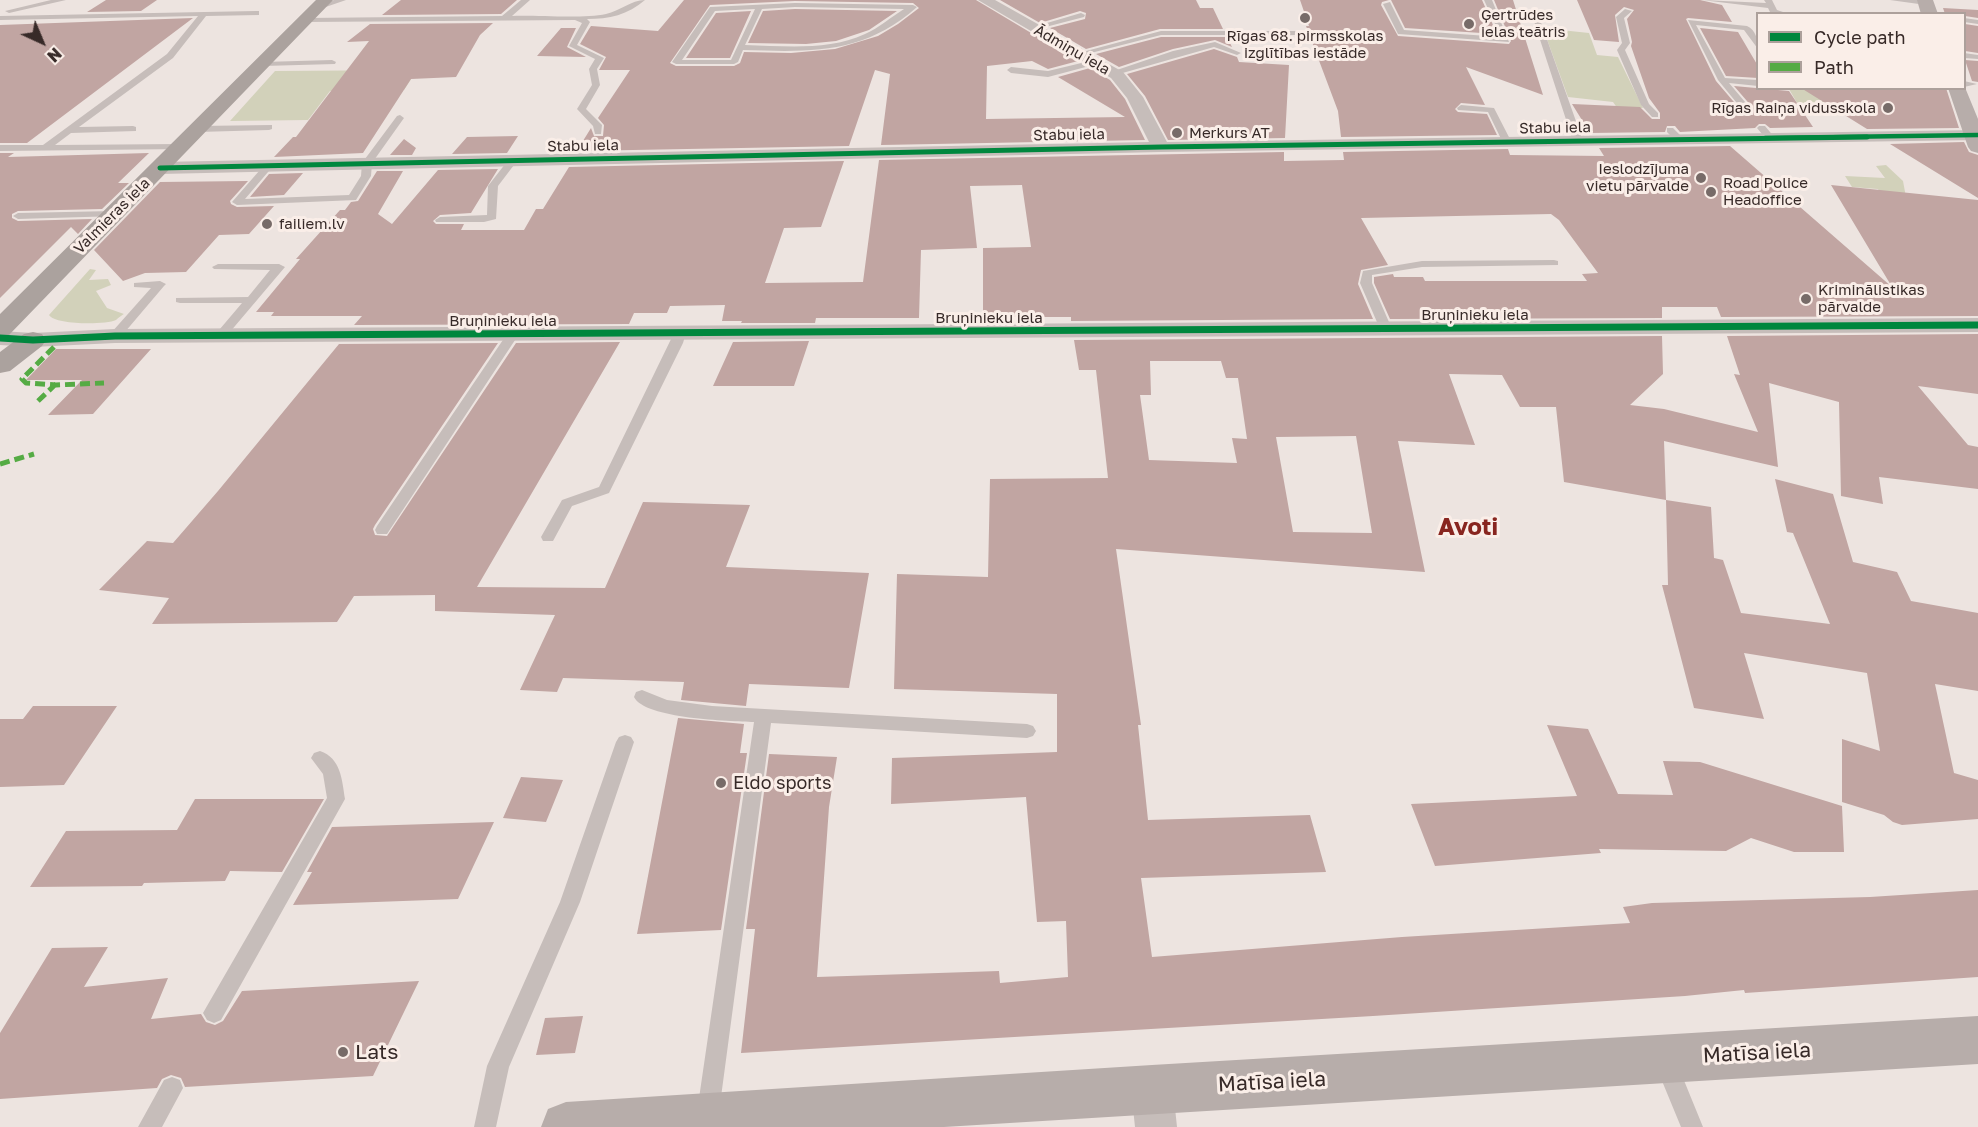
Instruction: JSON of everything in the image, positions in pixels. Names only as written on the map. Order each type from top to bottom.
[{"type":"main road","name":"Valmieras iela","points":[[0,329],[316,9]]},
{"type":"main road","points":[[0,365],[33,340]]},
{"type":"street","name":"Ādmiņu iela","points":[[985,0],[1112,72],[1135,97],[1161,147]]},
{"type":"street","points":[[1966,90],[1976,139]]},
{"type":"street","name":"Stabu iela","points":[[160,168],[512,160],[587,154],[1507,143],[1766,133],[1976,139]]},
{"type":"street","name":"Bruņinieku iela","points":[[0,338],[33,340],[115,336],[1978,325]]},
{"type":"street","name":"Matīsa iela","points":[[566,1127],[707,1118],[871,1117],[1154,1108],[1663,1059],[1978,1040]]},
{"type":"lane","points":[[0,16],[34,4],[62,0]]},
{"type":"lane","points":[[316,9],[342,0]]},
{"type":"lane","points":[[504,18],[525,0]]},
{"type":"lane","points":[[316,9],[504,18],[578,18],[604,17],[624,11],[641,0]]},
{"type":"lane","points":[[1387,4],[1401,32],[1506,40],[1488,0]]},
{"type":"lane","points":[[1706,0],[1769,3]]},
{"type":"lane","points":[[1894,0],[1927,5]]},
{"type":"lane","points":[[759,8],[734,62],[676,62],[712,9],[916,3]]},
{"type":"lane","points":[[740,47],[816,48],[848,44],[870,35],[916,3]]},
{"type":"lane","points":[[1628,11],[1620,17],[1626,43],[1621,50],[1645,105],[1655,115]]},
{"type":"lane","points":[[0,16],[256,14]]},
{"type":"lane","points":[[1534,14],[1578,141]]},
{"type":"lane","points":[[45,147],[170,56],[203,15]]},
{"type":"lane","points":[[1034,28],[1081,15]]},
{"type":"lane","points":[[578,18],[586,22],[573,46],[577,50],[592,52],[600,58],[593,69],[596,85],[581,109],[597,125],[598,132]]},
{"type":"lane","points":[[1748,111],[1722,80],[1690,22],[1747,28],[1756,44]]},
{"type":"lane","points":[[1079,54],[1161,33],[1233,30],[1303,33]]},
{"type":"lane","points":[[1112,72],[1215,44],[1237,53]]},
{"type":"lane","points":[[263,64],[332,62]]},
{"type":"lane","points":[[1011,70],[1048,74],[1094,62]]},
{"type":"lane","points":[[1722,80],[1756,83]]},
{"type":"lane","points":[[1461,108],[1491,110],[1507,143]]},
{"type":"lane","points":[[268,165],[237,201],[352,198],[366,176],[367,163],[400,118]]},
{"type":"lane","points":[[198,129],[269,127]]},
{"type":"lane","points":[[69,130],[133,129]]},
{"type":"lane","points":[[2,149],[180,147]]},
{"type":"lane","points":[[440,220],[492,217],[494,212],[493,186],[512,160]]},
{"type":"lane","points":[[444,209],[494,212]]},
{"type":"lane","points":[[18,216],[114,214]]},
{"type":"lane","points":[[1386,329],[1366,283],[1367,273],[1422,264],[1554,263]]},
{"type":"lane","points":[[218,267],[279,267],[220,336]]},
{"type":"lane","points":[[115,336],[160,284],[138,285]]},
{"type":"lane","points":[[180,300],[251,300]]},
{"type":"lane","points":[[548,537],[567,503],[604,490],[680,333]]},
{"type":"lane","points":[[382,530],[513,334]]},
{"type":"lane","points":[[642,697],[652,703],[681,710],[1027,731]]},
{"type":"lane","points":[[707,1118],[763,716]]},
{"type":"lane","points":[[484,1127],[498,1066],[570,902],[625,742]]},
{"type":"lane","points":[[214,1013],[336,799],[332,771],[320,758]]},
{"type":"lane","points":[[1663,1059],[1692,1127]]},
{"type":"lane","points":[[149,1127],[172,1088]]},
{"type":"green space","points":[[1551,29],[1589,33],[1597,55],[1618,57],[1643,108],[1618,109],[1613,102],[1568,97],[1544,31]]},
{"type":"green space","points":[[417,70],[404,90],[330,91],[308,120],[230,121],[275,71]]},
{"type":"green space","points":[[1790,90],[1870,90],[1892,106],[1800,108]]},
{"type":"green space","points":[[1886,165],[1903,181],[1908,208],[1887,205],[1878,189],[1852,187],[1845,176],[1885,178],[1876,166]]},
{"type":"green space","points":[[90,269],[96,270],[89,280],[108,279],[111,285],[96,291],[107,308],[124,314],[110,322],[92,323],[60,321],[49,315]]},
{"type":"building","points":[[106,0],[157,0],[141,11],[87,12]]},
{"type":"building","points":[[401,0],[517,0],[501,14],[382,15]]},
{"type":"building","points":[[684,0],[976,0],[1078,61],[1048,69],[1032,61],[987,66],[986,119],[1125,117],[1058,77],[1090,68],[1110,80],[1125,99],[1145,140],[881,145],[890,74],[875,70],[849,146],[579,151],[581,149],[578,149],[591,128],[594,136],[603,136],[604,125],[598,118],[630,70],[599,70],[606,57],[580,44],[589,29],[591,26],[658,31]],"holes":[[[795,1],[913,3],[919,8],[878,36],[835,49],[791,53],[744,52],[740,63],[734,66],[676,66],[670,63],[710,5]]]},
{"type":"building","points":[[1000,0],[1196,0],[1200,8],[1213,8],[1223,29],[1160,29],[1086,49],[1050,28],[1085,19],[1086,13],[1080,11],[1040,23]]},
{"type":"building","points":[[1300,0],[1389,0],[1382,2],[1381,5],[1398,36],[1509,44],[1511,41],[1494,0],[1513,0],[1543,95],[1466,67],[1485,105],[1461,103],[1455,109],[1458,112],[1487,114],[1497,135],[1341,137],[1338,111],[1306,26],[1309,26]]},
{"type":"building","points":[[1391,0],[1482,0],[1497,34],[1405,28]]},
{"type":"building","points":[[1577,0],[1700,0],[1722,5],[1732,22],[1686,19],[1716,81],[1745,115],[1753,115],[1753,108],[1734,86],[1756,88],[1756,90],[1789,91],[1813,127],[1770,128],[1765,124],[1759,124],[1755,128],[1680,132],[1675,126],[1667,126],[1665,132],[1590,133],[1572,104],[1640,107],[1652,119],[1660,119],[1660,113],[1649,98],[1631,46],[1627,19],[1634,10],[1624,7],[1615,15],[1619,42],[1594,40]]},
{"type":"building","points":[[1943,8],[1978,10],[1978,18],[1966,16],[1966,12],[1944,12]]},
{"type":"building","points":[[795,9],[897,11],[869,30],[836,41],[806,44],[748,43],[763,11]]},
{"type":"building","points":[[751,11],[730,58],[686,58],[716,13]]},
{"type":"building","points":[[193,18],[27,143],[0,143],[0,25]]},
{"type":"building","points":[[493,23],[480,35],[456,77],[411,79],[363,153],[274,157],[293,137],[296,137],[369,41],[347,42],[370,24]]},
{"type":"building","points":[[1966,24],[1978,26],[1978,53],[1966,51]]},
{"type":"building","points":[[561,28],[576,28],[567,47],[586,57],[537,56]]},
{"type":"building","points":[[1700,28],[1738,32],[1756,63],[1756,78],[1726,76]]},
{"type":"building","points":[[1161,37],[1227,37],[1232,47],[1215,40],[1173,49],[1119,67],[1096,54]]},
{"type":"building","points":[[1214,49],[1237,57],[1239,62],[1289,65],[1285,138],[1168,140],[1145,96],[1127,74]]},
{"type":"building","points":[[1966,60],[1978,61],[1978,82],[1972,81]]},
{"type":"building","points":[[1804,90],[1947,90],[1959,128],[1867,129]]},
{"type":"building","points":[[518,136],[507,153],[452,154],[467,137]]},
{"type":"building","points":[[404,139],[416,148],[412,155],[390,155]]},
{"type":"building","points":[[1964,142],[1969,152],[1978,155],[1978,198],[1890,144]]},
{"type":"building","points":[[1730,146],[1892,287],[1831,185],[1978,200],[1978,316],[1721,317],[1717,307],[1662,307],[1662,318],[1390,319],[1374,283],[1374,277],[1393,274],[1394,277],[1423,277],[1425,281],[1587,281],[1582,274],[1598,273],[1559,220],[1551,214],[1361,218],[1388,265],[1361,270],[1358,284],[1373,319],[1071,321],[1071,317],[983,317],[983,248],[1031,247],[1022,185],[970,186],[977,248],[921,250],[919,318],[816,318],[815,323],[741,323],[742,321],[722,321],[725,305],[670,306],[667,313],[634,313],[629,324],[354,325],[362,316],[271,316],[274,312],[256,312],[300,259],[296,259],[340,210],[345,210],[351,202],[358,201],[377,171],[403,171],[378,214],[392,224],[438,170],[498,169],[471,213],[440,215],[433,221],[436,224],[464,224],[461,230],[524,230],[536,209],[543,209],[569,167],[844,161],[821,227],[784,228],[765,283],[863,282],[879,160],[1284,152],[1284,161],[1344,160],[1343,152],[1508,149],[1510,155],[1604,156],[1599,148]]},
{"type":"building","points":[[0,153],[14,153],[8,157],[149,153],[118,183],[129,183],[102,209],[18,211],[12,214],[12,218],[18,221],[92,219],[78,234],[71,227],[0,298]]},
{"type":"building","points":[[303,173],[284,195],[250,197],[269,174]]},
{"type":"building","points":[[248,181],[230,201],[231,204],[237,207],[274,206],[249,234],[219,235],[186,272],[145,273],[123,281],[94,250],[160,182]]},
{"type":"building","points":[[1978,334],[1978,394],[1918,386],[1968,445],[1978,447],[1978,489],[1879,477],[1883,504],[1841,496],[1839,402],[1769,383],[1778,467],[1664,441],[1666,500],[1564,482],[1556,407],[1520,407],[1502,375],[1449,374],[1475,445],[1398,441],[1425,572],[1116,549],[1141,725],[1138,725],[1148,820],[1310,815],[1326,872],[1141,878],[1152,957],[1402,937],[1630,923],[1623,907],[1652,903],[1870,897],[1978,890],[1978,977],[1745,993],[1744,990],[1685,996],[1373,1016],[741,1053],[755,929],[746,929],[769,754],[837,757],[829,807],[817,977],[999,971],[1000,983],[1068,977],[1066,921],[1037,922],[1026,797],[891,804],[892,758],[1057,752],[1057,694],[894,689],[897,574],[988,577],[990,479],[1108,478],[1096,370],[1079,370],[1074,340],[1662,336],[1663,374],[1630,405],[1664,409],[1758,432],[1734,374],[1740,375],[1727,336]],"holes":[[[1150,361],[1221,361],[1226,378],[1238,378],[1247,439],[1232,438],[1237,463],[1149,460],[1140,395],[1151,395]],[[1356,436],[1372,533],[1293,532],[1276,437]]]},
{"type":"building","points":[[809,341],[794,386],[713,386],[733,342]]},
{"type":"building","points":[[620,342],[477,587],[605,588],[643,502],[750,505],[726,567],[869,573],[849,688],[749,684],[746,706],[681,700],[684,682],[563,678],[557,692],[520,690],[555,615],[435,611],[435,595],[354,596],[337,622],[152,624],[169,598],[99,590],[147,541],[173,543],[339,344],[498,343],[375,525],[373,529],[375,535],[387,536],[516,343]]},
{"type":"building","points":[[56,349],[151,349],[93,414],[48,415],[82,380],[26,380]]},
{"type":"building","points":[[1775,479],[1833,494],[1853,562],[1897,572],[1911,601],[1978,613],[1978,691],[1935,684],[1954,773],[1978,780],[1978,819],[1902,825],[1884,815],[1842,802],[1842,739],[1880,751],[1867,673],[1744,653],[1764,719],[1694,708],[1662,585],[1668,585],[1666,500],[1711,507],[1714,558],[1723,560],[1741,613],[1830,624],[1793,533],[1787,532]]},
{"type":"building","points":[[33,706],[117,706],[64,785],[0,787],[0,719],[23,719]]},
{"type":"building","points":[[678,718],[744,724],[740,753],[747,753],[721,930],[637,934]]},
{"type":"building","points":[[1547,725],[1588,729],[1618,794],[1673,795],[1663,761],[1700,762],[1842,806],[1844,852],[1794,852],[1751,838],[1726,851],[1599,849],[1601,853],[1435,866],[1411,804],[1577,796]]},
{"type":"building","points":[[521,777],[563,780],[546,822],[503,818]]},
{"type":"building","points":[[195,799],[324,799],[282,872],[230,871],[225,881],[144,883],[142,886],[30,887],[66,831],[177,830]]},
{"type":"building","points":[[494,822],[458,899],[293,905],[312,872],[307,872],[332,827]]},
{"type":"building","points":[[108,947],[84,987],[168,978],[151,1019],[201,1014],[206,1022],[215,1025],[223,1021],[242,991],[419,981],[373,1076],[185,1087],[181,1078],[171,1075],[162,1079],[157,1088],[0,1099],[0,1033],[52,948]]},
{"type":"building","points":[[583,1016],[575,1053],[536,1055],[545,1018]]},
{"type":"marked path","points":[[54,347],[22,379],[26,383],[56,385],[104,383]]},
{"type":"marked path","points":[[38,401],[58,382]]},
{"type":"marked path","points":[[0,464],[34,454]]},
{"type":"cycle path","points":[[160,168],[1161,147],[1978,135]]},
{"type":"cycle path","points":[[0,338],[33,340],[115,336],[1978,325]]},
{"type":"place","name":"Rīgas 68. pirmsskolas izglītības iestāde","points":[[1305,18]]},
{"type":"place","name":"Ģertrūdes ielas teātris","points":[[1469,24]]},
{"type":"place","name":"Rīgas Raiņa vidusskola","points":[[1888,108]]},
{"type":"place","name":"Merkurs AT","points":[[1177,133]]},
{"type":"place","name":"Ieslodzījuma vietu pārvalde","points":[[1701,178]]},
{"type":"place","name":"Road Police Headoffice","points":[[1711,192]]},
{"type":"place","name":"failiem.lv","points":[[267,224]]},
{"type":"place","name":"Kriminālistikas pārvalde","points":[[1806,299]]},
{"type":"place","name":"Eldo sports","points":[[721,783]]},
{"type":"place","name":"Lats","points":[[343,1052]]},
{"type":"district","name":"Avoti","points":[[1468,527]]}]
